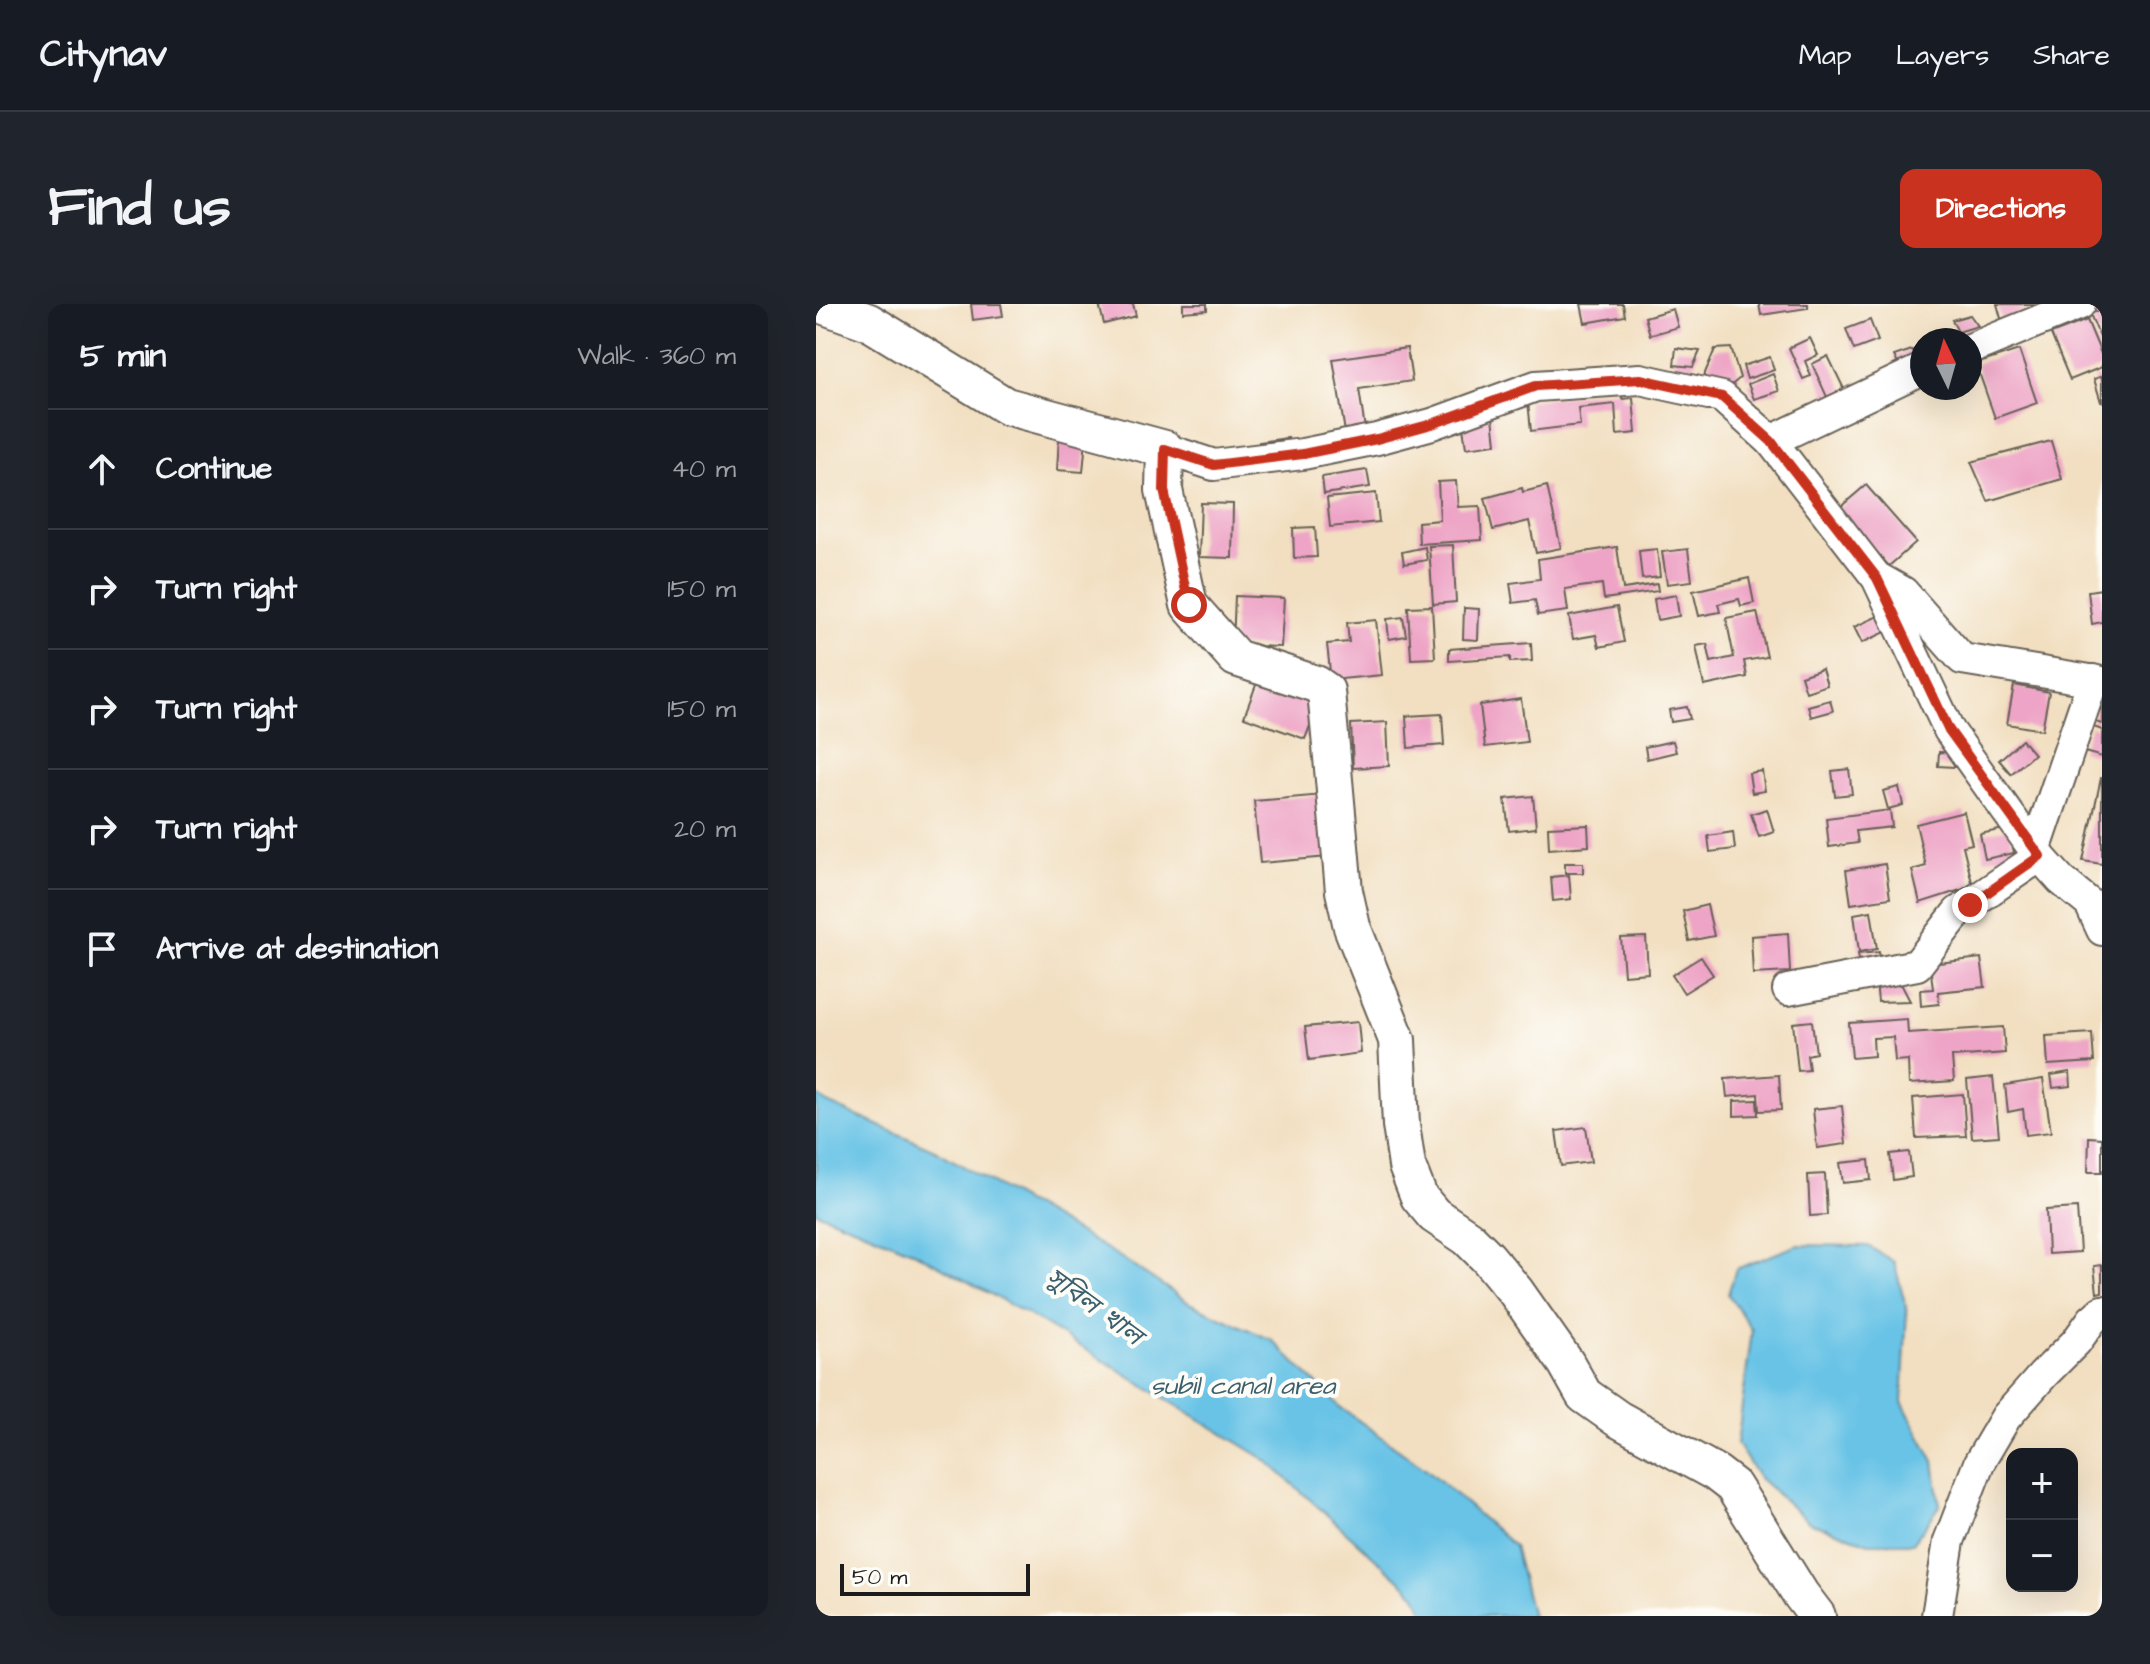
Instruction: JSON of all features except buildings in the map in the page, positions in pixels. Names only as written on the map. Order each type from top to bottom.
[{"type":"street","points":[[819,304],[869,322],[1006,406],[1214,465],[1303,454],[1377,439],[1432,424],[1536,386],[1640,379],[1722,397],[1771,441],[1877,578],[1949,730],[2038,854],[2061,880],[2090,904],[2102,930]]},
{"type":"street","points":[[1982,344],[2080,304]]},
{"type":"street","points":[[1771,441],[1910,375]]},
{"type":"street","points":[[1165,449],[1164,490],[1189,605],[1236,658],[1316,684],[1326,691],[1344,891],[1352,927],[1397,1040],[1401,1125],[1407,1166],[1419,1197],[1434,1215],[1468,1238],[1488,1258],[1566,1363],[1584,1395],[1618,1419],[1716,1473],[1733,1486],[1817,1616]]},
{"type":"street","points":[[1788,990],[1917,965],[1958,912],[2038,854],[2098,681],[1962,659],[1903,592],[1877,578]]},
{"type":"street","points":[[1937,1616],[1949,1541],[1979,1463],[2006,1417],[2102,1311]]},
{"type":"water","name":"subil canal area","points":[[816,1095],[827,1103],[935,1150],[1117,1255],[1191,1304],[1272,1340],[1340,1407],[1429,1471],[1514,1546],[1532,1616],[1425,1616],[1416,1595],[1266,1460],[1029,1315],[912,1251],[816,1212]]},
{"type":"water","points":[[1798,1245],[1868,1246],[1894,1262],[1907,1310],[1902,1402],[1934,1461],[1940,1506],[1913,1543],[1869,1543],[1810,1523],[1759,1478],[1737,1444],[1752,1330],[1728,1294],[1736,1269]]},
{"type":"route","points":[[1189,605],[1164,490],[1165,449],[1214,465],[1303,454],[1432,424],[1536,386],[1640,379],[1722,397],[1771,441],[1877,578],[1949,730],[2040,856],[1970,905]]},
{"type":"water label","name":"সুবিল খাল","points":[[1095,1306]]}]
